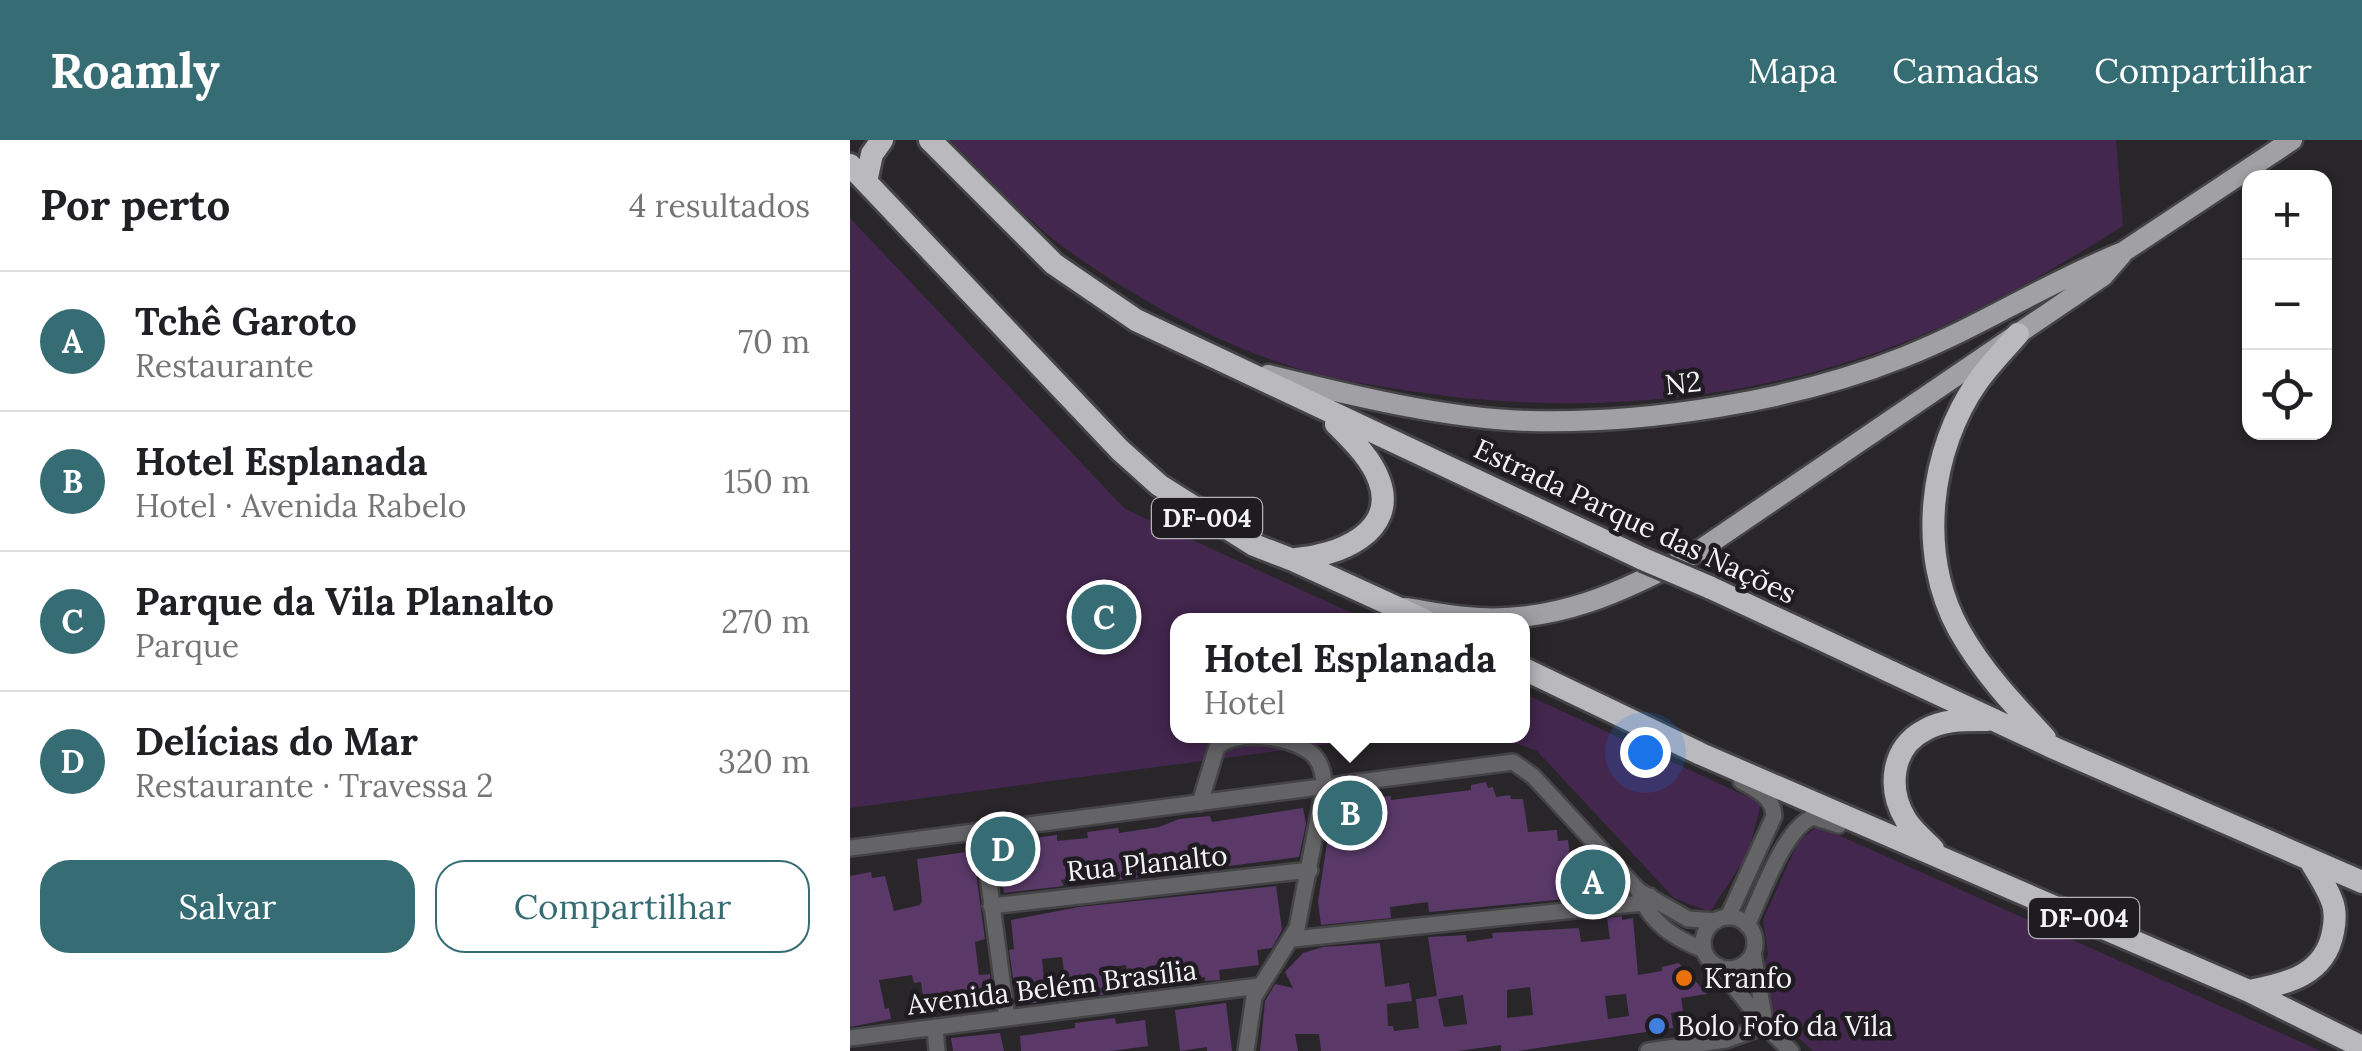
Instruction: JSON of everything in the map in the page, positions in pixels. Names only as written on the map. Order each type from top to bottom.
[{"type":"highway","points":[[858,174],[882,140]]},
{"type":"highway","name":"Estrada Parque das Nações","points":[[930,143],[1054,264],[1136,320],[2054,748],[2362,882]]},
{"type":"highway","name":"DF-004","points":[[858,174],[1120,450],[1160,485],[1254,545],[1408,613]]},
{"type":"highway","points":[[2018,334],[1978,381],[1957,418],[1934,496],[1935,541],[1942,586],[1956,625],[1986,672],[2054,748]]},
{"type":"highway","points":[[1293,560],[1324,557],[1351,546],[1370,531],[1381,511],[1383,491],[1373,467],[1356,443],[1321,409]]},
{"type":"highway","name":"DF-004","points":[[1530,672],[1700,754],[2250,991],[2362,1047]]},
{"type":"highway","points":[[1939,855],[1900,808],[1894,782],[1899,757],[1906,745],[1925,730],[1951,721],[1996,720]]},
{"type":"highway","points":[[2250,991],[2300,978],[2328,950],[2335,918],[2333,904],[2310,860]]},
{"type":"main road","name":"N2","points":[[1222,363],[1341,393],[1529,421],[1720,407],[1900,359],[1983,324],[2124,252],[2292,140]]},
{"type":"main road","name":"N2","points":[[1530,616],[1594,602],[1646,580],[1700,550],[2104,276],[2124,252]]},
{"type":"main road","name":"N2","points":[[1393,606],[1437,613]]},
{"type":"street","points":[[1200,803],[1217,747],[1225,743]]},
{"type":"street","points":[[1246,1051],[1251,1008],[1259,986],[1293,939],[1324,788],[1324,775],[1312,752],[1292,743]]},
{"type":"street","points":[[1700,754],[1763,794],[1774,810],[1773,821],[1722,919],[1705,934],[1704,950]]},
{"type":"street","points":[[850,848],[1513,762],[1533,776],[1644,896],[1674,938],[1704,950],[1790,1051]]},
{"type":"street","points":[[1747,925],[1792,834],[1809,818],[1829,820],[1890,846],[1939,855]]},
{"type":"street","points":[[982,830],[1007,1018]]},
{"type":"street","name":"Rua Planalto","points":[[991,906],[1310,870]]},
{"type":"street","points":[[1293,939],[1644,896],[1688,919],[1722,919],[1747,925],[1754,935],[1752,953],[1766,1026]]},
{"type":"street","points":[[1718,966],[1738,967],[1752,953]]},
{"type":"street","name":"Avenida Belém Brasília","points":[[850,1038],[1259,986]]},
{"type":"street","points":[[1648,1051],[1726,1040],[1766,1026]]},
{"type":"street","points":[[935,1028],[937,1051]]},
{"type":"shaded area","points":[[950,140],[2116,140],[2123,226],[1980,308],[1920,336],[1830,368],[1708,394],[1583,403],[1521,402],[1397,389],[1330,377],[1276,361],[1212,335],[1122,287],[1066,249]]},
{"type":"shaded area","points":[[850,218],[1125,509],[1352,613],[1170,613],[1170,743],[1337,743],[850,808]]},
{"type":"shaded area","points":[[1530,696],[1761,803],[1748,854],[1710,912],[1674,898],[1537,751],[1516,743],[1530,743]]},
{"type":"shaded area","points":[[1818,826],[2321,1051],[1813,1051],[1772,1014],[1762,970],[1768,954],[1763,920],[1799,840]]},
{"type":"building","points":[[1486,782],[1488,788],[1493,787],[1496,797],[1510,795],[1511,799],[1523,799],[1528,832],[1557,830],[1558,841],[1568,840],[1572,873],[1595,871],[1598,896],[1429,912],[1428,902],[1390,907],[1391,918],[1321,925],[1318,902],[1334,797],[1357,794],[1361,799],[1391,796],[1391,800],[1471,790],[1471,785]]},
{"type":"building","points":[[1303,808],[1306,824],[1299,857],[1094,883],[1093,876],[1061,880],[1064,886],[1004,893],[998,848],[1035,843],[1035,838],[1057,835],[1057,841],[1088,838],[1087,832],[1118,828],[1119,833],[1159,827],[1179,819],[1210,816],[1212,822]]},
{"type":"building","points":[[973,851],[985,939],[975,942],[979,975],[990,974],[993,999],[978,1002],[979,1010],[955,1013],[953,1003],[924,1004],[921,982],[914,983],[912,975],[879,980],[891,1019],[850,1027],[850,876],[871,872],[872,878],[885,876],[894,911],[920,905],[922,901],[917,859]]},
{"type":"building","points":[[1276,886],[1282,930],[1272,948],[1257,950],[1259,965],[1219,970],[1220,980],[1205,981],[1205,977],[1130,991],[1126,965],[1104,968],[1108,994],[1017,1005],[1009,950],[1014,949],[1011,920],[1079,907]],"holes":[[[1062,957],[1066,986],[1045,989],[1042,959]]]},
{"type":"building","points":[[1607,918],[1633,918],[1638,975],[1679,963],[1707,994],[1681,998],[1683,1011],[1671,1013],[1673,1028],[1518,1051],[1501,1051],[1501,1045],[1458,1051],[1321,1051],[1319,1034],[1295,1034],[1298,1051],[1260,1051],[1265,1001],[1275,984],[1293,988],[1285,972],[1303,953],[1323,947],[1380,943],[1385,987],[1409,983],[1412,1001],[1387,1004],[1388,1026],[1393,1026],[1394,1031],[1419,1028],[1416,999],[1437,996],[1428,937],[1466,935],[1467,942],[1493,938],[1492,933],[1579,928],[1581,942],[1610,939]],"holes":[[[1530,987],[1533,1015],[1507,1018],[1507,990]],[[1626,994],[1629,1016],[1608,1019],[1605,996]],[[1463,995],[1467,1024],[1444,1027],[1438,999]]]},
{"type":"building","points":[[1226,1003],[1232,1051],[1207,1051],[1207,1047],[1180,1051],[1175,1010]]},
{"type":"building","points":[[1115,1018],[1116,1024],[1145,1020],[1148,1046],[1111,1051],[1021,1051],[1020,1036]]},
{"type":"building","points":[[1000,1033],[1004,1051],[953,1051],[951,1038]]},
{"type":"place","name":"Parque da Vila Planalto","points":[[1104,617]]},
{"type":"place","name":"Hotel Esplanada","points":[[1350,813]]},
{"type":"place","name":"Delícias do Mar","points":[[1003,849]]},
{"type":"place","name":"Tchê Garoto","points":[[1593,882]]},
{"type":"place","name":"Kranfo","points":[[1684,978]]},
{"type":"place","name":"Bolo Fofo da Vila","points":[[1657,1026]]}]
